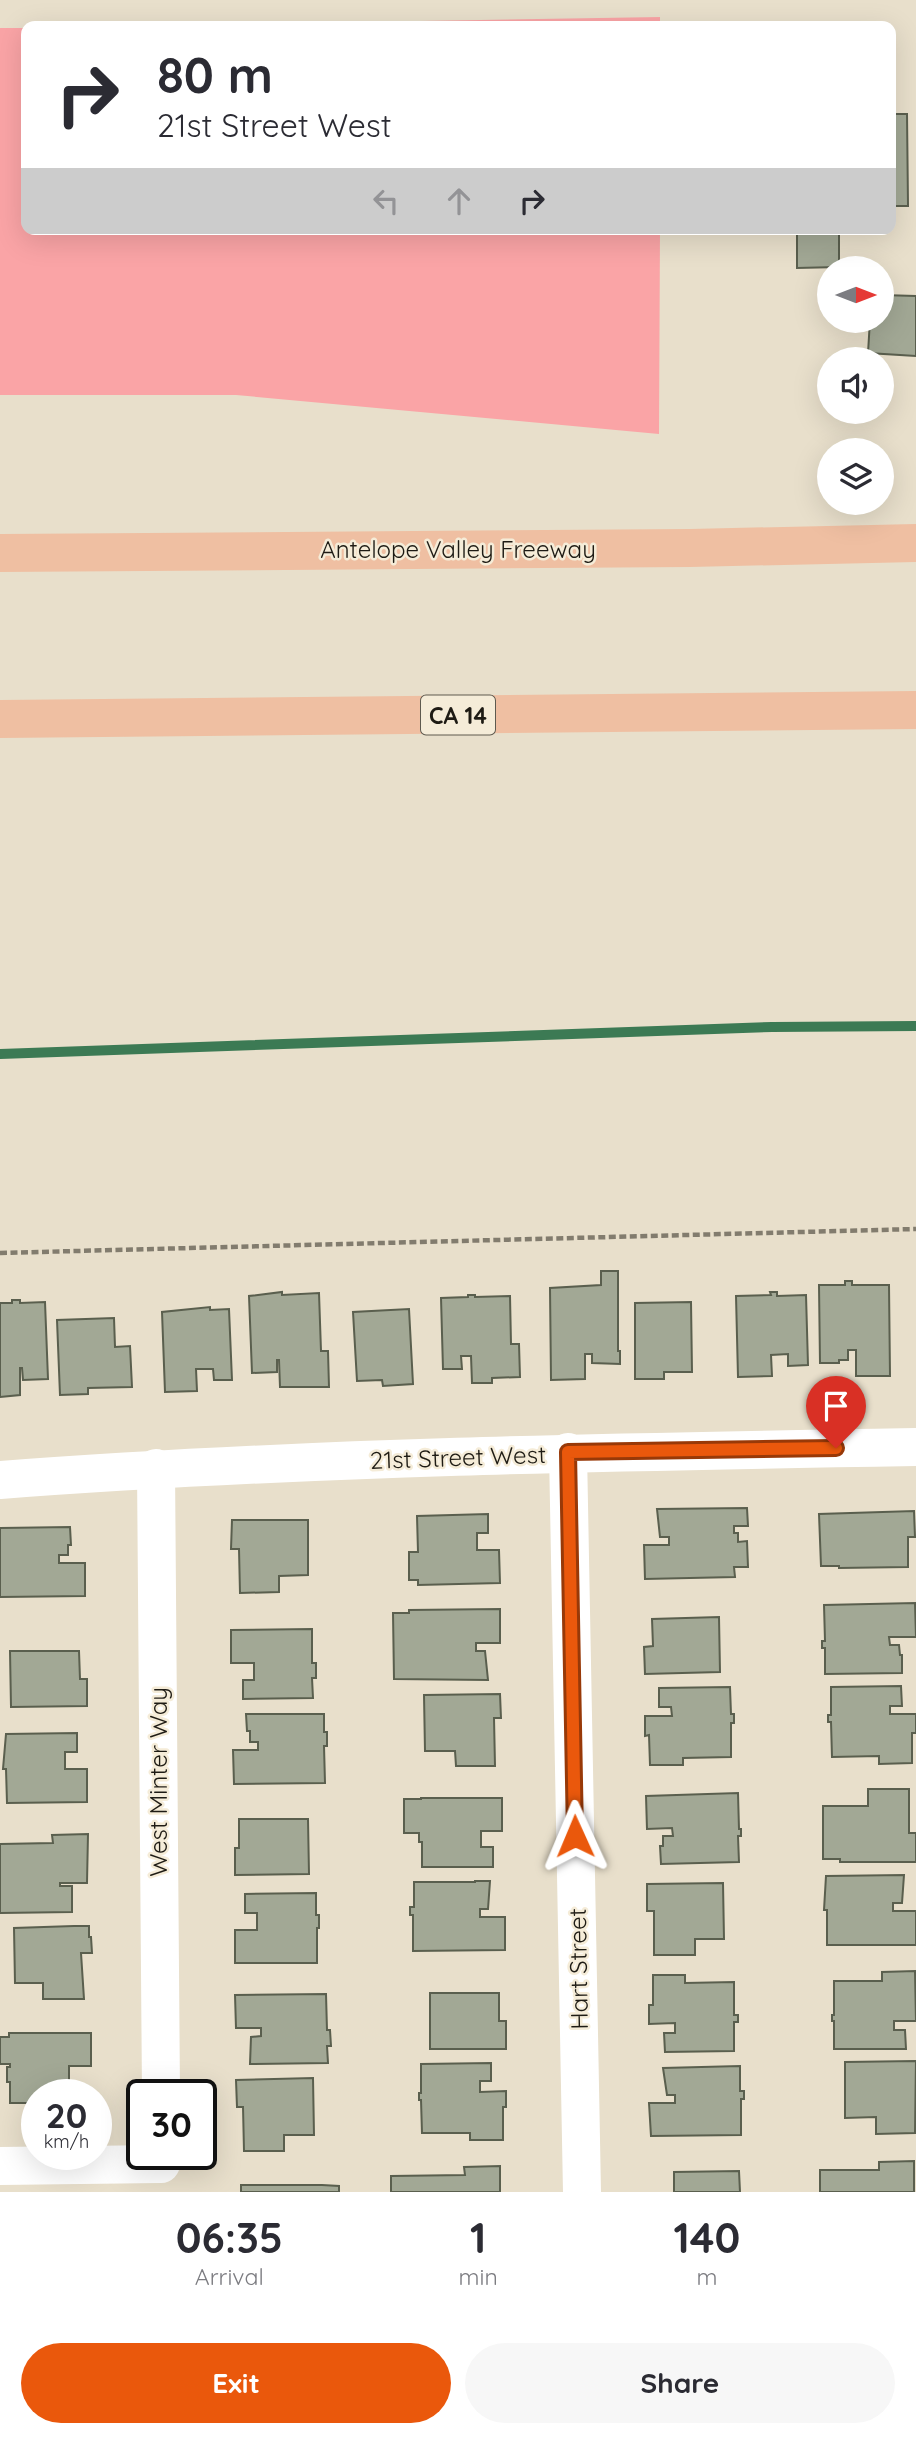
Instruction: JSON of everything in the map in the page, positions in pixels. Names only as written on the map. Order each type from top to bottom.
[{"type":"highway","name":"Antelope Valley Freeway","points":[[0,553],[690,548],[916,542]]},
{"type":"highway","name":"CA 14","points":[[0,719],[916,710]]},
{"type":"street","name":"21st Street West","points":[[0,1480],[156,1468],[568,1452],[916,1447]]},
{"type":"street","name":"Hart Street","points":[[568,1452],[582,2192]]},
{"type":"street","name":"West Minter Way","points":[[156,1468],[160,2079]]},
{"type":"street","points":[[0,2166],[126,2169]]},
{"type":"path","points":[[0,1254],[916,1229]]},
{"type":"shaded area","points":[[660,17],[660,21],[415,21]]},
{"type":"shaded area","points":[[0,28],[21,28],[21,235],[660,235],[659,434],[236,395],[0,395]]},
{"type":"building","points":[[896,114],[907,114],[908,206],[896,206]]},
{"type":"building","points":[[797,235],[839,235],[839,256],[817,256],[817,268],[797,268]]},
{"type":"building","points":[[894,295],[916,296],[916,356],[894,355],[894,347],[868,347],[869,333],[894,333]]},
{"type":"building","points":[[601,1271],[618,1271],[620,1364],[592,1363],[592,1354],[585,1354],[585,1379],[551,1380],[550,1288],[601,1285]]},
{"type":"building","points":[[845,1281],[852,1281],[852,1285],[889,1285],[890,1376],[856,1376],[856,1350],[848,1350],[848,1360],[820,1363],[819,1285],[845,1285]]},
{"type":"building","points":[[282,1292],[282,1295],[319,1293],[321,1351],[328,1351],[329,1387],[280,1387],[279,1360],[277,1372],[252,1373],[249,1296]]},
{"type":"building","points":[[770,1292],[777,1292],[777,1296],[806,1295],[808,1365],[788,1366],[788,1354],[771,1355],[772,1376],[738,1377],[736,1296],[771,1295]]},
{"type":"building","points":[[468,1295],[510,1296],[511,1344],[519,1344],[520,1377],[492,1378],[492,1383],[472,1383],[471,1356],[461,1356],[462,1369],[443,1369],[441,1298]]},
{"type":"building","points":[[12,1300],[20,1300],[20,1303],[45,1302],[48,1379],[23,1380],[20,1368],[20,1395],[0,1397],[0,1303],[12,1303]]},
{"type":"building","points":[[691,1302],[692,1372],[664,1372],[664,1379],[635,1379],[635,1303]]},
{"type":"building","points":[[210,1307],[210,1310],[229,1309],[232,1380],[214,1380],[213,1369],[196,1369],[197,1391],[165,1392],[162,1312]]},
{"type":"building","points":[[409,1309],[413,1384],[383,1386],[382,1380],[357,1381],[353,1312]]},
{"type":"building","points":[[114,1318],[115,1347],[130,1346],[132,1387],[88,1388],[88,1394],[60,1395],[57,1320]]},
{"type":"building","points":[[747,1508],[748,1526],[734,1526],[734,1533],[738,1533],[738,1542],[747,1541],[748,1567],[734,1567],[735,1577],[645,1579],[644,1545],[669,1545],[669,1537],[660,1537],[657,1509]]},
{"type":"building","points":[[914,1511],[915,1537],[908,1537],[908,1567],[821,1566],[819,1514]]},
{"type":"building","points":[[488,1514],[488,1533],[477,1533],[477,1550],[499,1550],[500,1583],[418,1585],[418,1580],[409,1580],[409,1552],[418,1552],[417,1516]]},
{"type":"building","points":[[232,1520],[308,1520],[308,1575],[279,1576],[279,1592],[240,1593],[239,1549],[231,1549]]},
{"type":"building","points":[[70,1527],[71,1545],[68,1545],[68,1555],[59,1555],[59,1563],[85,1563],[85,1596],[0,1597],[0,1528]]},
{"type":"building","points":[[915,1603],[916,1637],[889,1637],[890,1645],[899,1645],[902,1673],[825,1674],[825,1648],[822,1648],[822,1641],[825,1641],[824,1605]]},
{"type":"building","points":[[500,1609],[500,1643],[476,1643],[476,1651],[485,1651],[488,1680],[394,1679],[393,1613],[409,1613],[409,1610]]},
{"type":"building","points":[[719,1617],[720,1672],[645,1674],[644,1647],[653,1646],[652,1619]]},
{"type":"building","points":[[312,1629],[312,1663],[316,1663],[316,1678],[312,1678],[313,1698],[243,1699],[243,1680],[254,1680],[254,1663],[231,1663],[231,1630]]},
{"type":"building","points":[[10,1651],[79,1651],[80,1679],[87,1679],[87,1706],[11,1707]]},
{"type":"building","points":[[901,1686],[902,1706],[890,1706],[890,1714],[916,1714],[916,1733],[912,1733],[912,1763],[879,1764],[879,1756],[832,1757],[831,1722],[828,1722],[828,1715],[831,1715],[831,1687]]},
{"type":"building","points":[[730,1687],[731,1714],[734,1714],[734,1723],[731,1723],[731,1757],[683,1758],[683,1765],[650,1765],[645,1716],[672,1716],[671,1707],[659,1707],[659,1688]]},
{"type":"building","points":[[500,1694],[501,1718],[494,1718],[495,1766],[456,1766],[455,1751],[425,1751],[424,1695]]},
{"type":"building","points":[[246,1714],[324,1714],[324,1732],[327,1732],[327,1746],[324,1746],[325,1783],[234,1784],[233,1750],[258,1750],[258,1742],[250,1742]]},
{"type":"building","points":[[77,1733],[77,1752],[65,1752],[65,1769],[87,1769],[87,1802],[7,1803],[6,1769],[3,1769],[6,1734]]},
{"type":"building","points":[[868,1789],[909,1789],[909,1833],[916,1833],[916,1862],[840,1862],[840,1859],[823,1859],[823,1806],[868,1806]]},
{"type":"building","points":[[738,1793],[741,1829],[741,1836],[738,1836],[739,1862],[661,1864],[660,1846],[663,1846],[663,1836],[673,1836],[672,1828],[647,1829],[646,1796]]},
{"type":"building","points":[[502,1798],[502,1831],[481,1831],[481,1847],[493,1847],[493,1867],[422,1867],[422,1842],[419,1842],[419,1833],[404,1833],[404,1799]]},
{"type":"building","points":[[239,1819],[308,1819],[309,1874],[235,1875]]},
{"type":"building","points":[[88,1834],[87,1883],[60,1883],[60,1886],[72,1886],[72,1912],[0,1913],[0,1844],[53,1843],[52,1835]]},
{"type":"building","points":[[904,1875],[902,1903],[893,1903],[893,1911],[916,1911],[916,1945],[827,1945],[827,1910],[824,1910],[826,1876]]},
{"type":"building","points":[[490,1881],[488,1909],[480,1909],[480,1917],[505,1917],[505,1950],[413,1951],[413,1915],[410,1915],[410,1907],[414,1907],[414,1882]]},
{"type":"building","points":[[723,1883],[724,1939],[695,1939],[695,1955],[654,1955],[654,1911],[647,1911],[647,1884]]},
{"type":"building","points":[[316,1893],[316,1915],[319,1915],[317,1963],[235,1963],[235,1930],[257,1930],[257,1913],[245,1913],[245,1894]]},
{"type":"building","points":[[89,1926],[92,1953],[81,1953],[84,1999],[43,1999],[43,1983],[15,1983],[14,1928]]},
{"type":"building","points":[[915,1971],[916,2021],[894,2021],[894,2030],[905,2030],[906,2049],[834,2049],[834,1981],[882,1981],[882,1972]]},
{"type":"building","points":[[653,1975],[685,1975],[685,1983],[734,1982],[734,2015],[738,2015],[738,2022],[734,2022],[734,2051],[665,2052],[664,2033],[675,2033],[675,2023],[649,2024],[649,2005],[653,2005]]},
{"type":"building","points":[[430,1993],[499,1993],[499,2021],[506,2021],[506,2049],[430,2049]]},
{"type":"building","points":[[326,1994],[327,2030],[330,2030],[331,2046],[327,2046],[328,2063],[250,2064],[251,2037],[261,2036],[261,2028],[236,2028],[235,1995]]},
{"type":"building","points":[[9,2033],[91,2033],[91,2066],[69,2066],[69,2079],[21,2079],[21,2103],[10,2103],[7,2067],[10,2067],[10,2064],[0,2064],[0,2037],[9,2037]]},
{"type":"building","points":[[916,2061],[915,2133],[876,2134],[876,2117],[845,2118],[845,2062]]},
{"type":"building","points":[[491,2063],[491,2081],[480,2081],[480,2092],[506,2091],[503,2140],[470,2140],[470,2133],[422,2133],[419,2100],[421,2064]]},
{"type":"building","points":[[740,2066],[740,2091],[744,2091],[744,2099],[741,2099],[741,2135],[651,2136],[649,2103],[675,2103],[675,2095],[667,2095],[663,2068]]},
{"type":"building","points":[[313,2078],[314,2135],[284,2135],[284,2151],[244,2151],[243,2107],[237,2107],[236,2080]]},
{"type":"building","points":[[914,2161],[914,2192],[820,2192],[820,2170],[879,2170],[879,2162]]},
{"type":"building","points":[[500,2166],[500,2192],[391,2192],[391,2176],[465,2175],[464,2167]]},
{"type":"building","points":[[739,2171],[740,2192],[674,2192],[674,2172]]},
{"type":"building","points":[[241,2185],[339,2186],[339,2192],[241,2192]]},
{"type":"waterway","points":[[0,1054],[772,1027],[916,1026]]},
{"type":"route","points":[[575,1836],[568,1452],[836,1448]]}]
